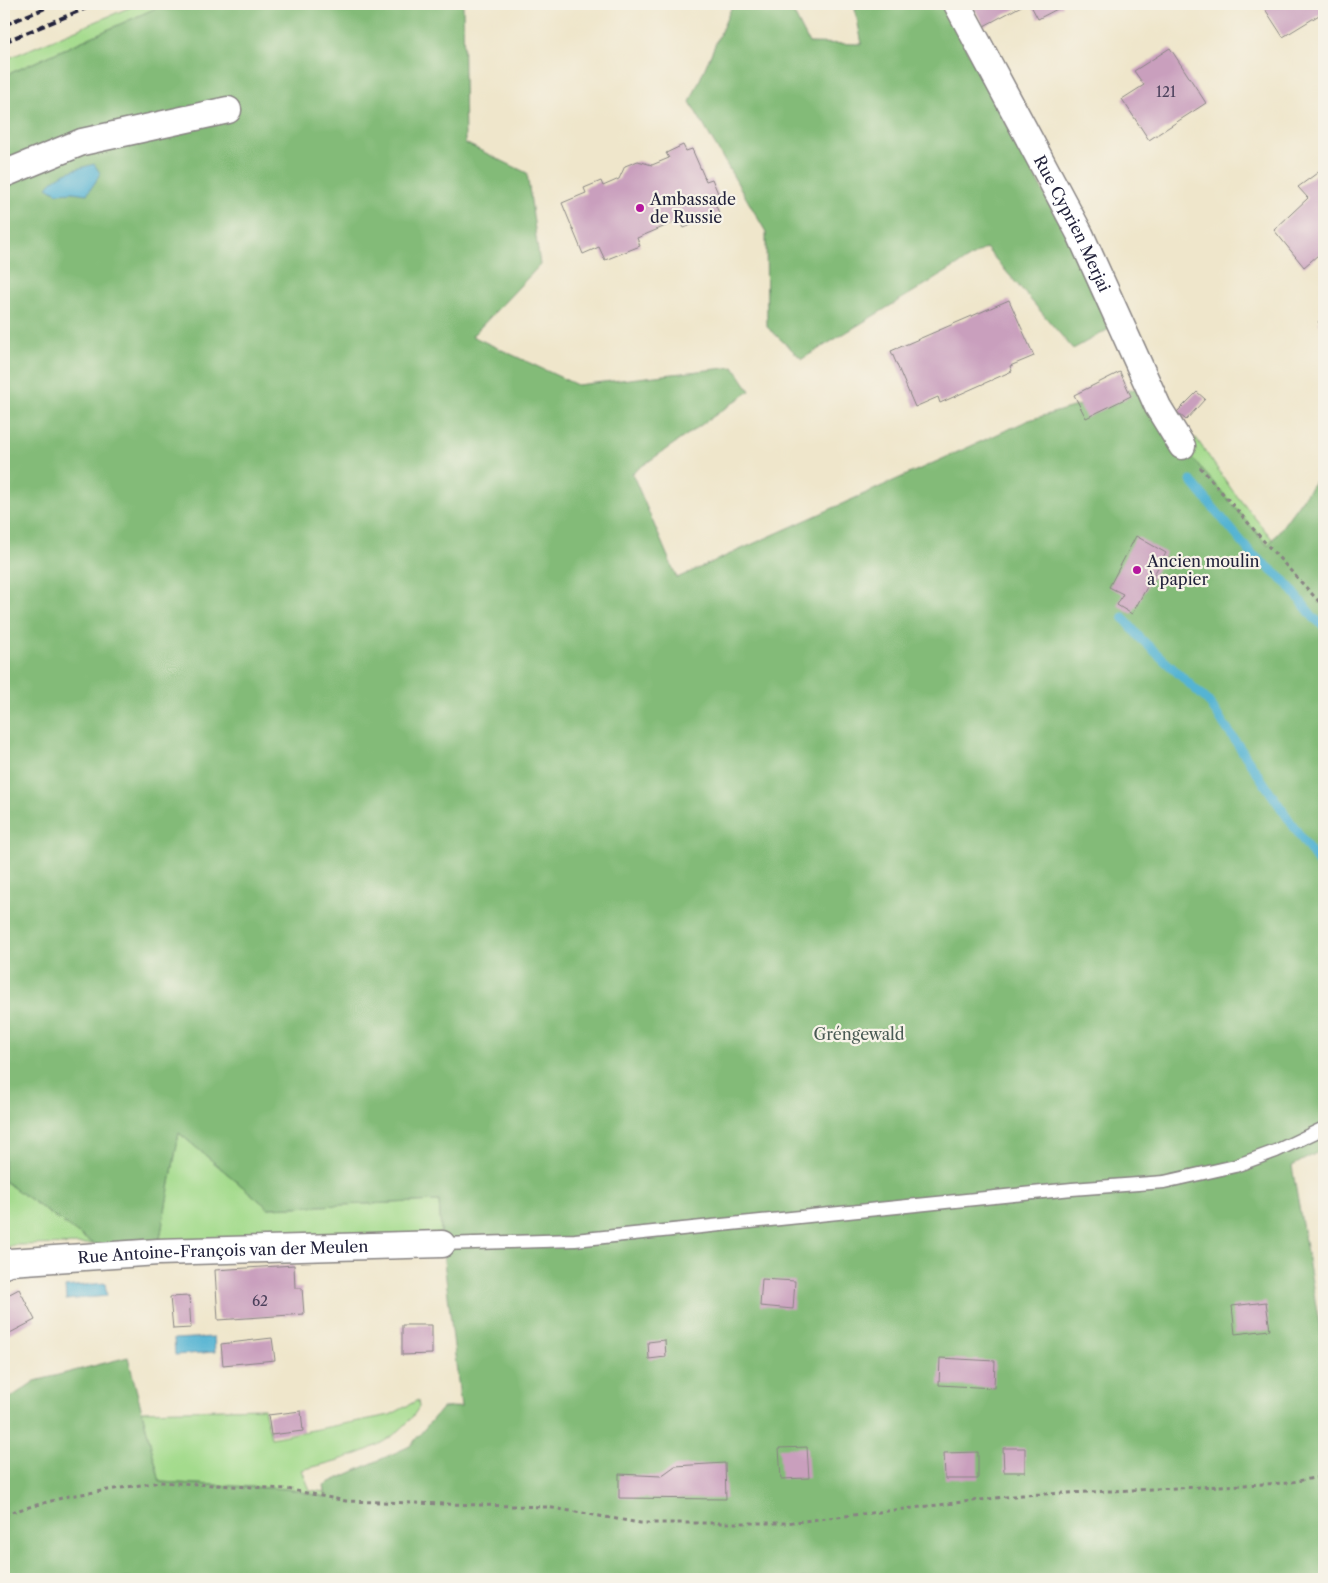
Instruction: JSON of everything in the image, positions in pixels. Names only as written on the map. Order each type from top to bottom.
[{"type":"street","name":"Rue Cyprien Merjai","points":[[957,4],[1080,234],[1158,406],[1182,446]]},
{"type":"street","points":[[4,174],[82,142],[228,110]]},
{"type":"street","name":"Rue Antoine-François van der Meulen","points":[[4,1265],[10,1262],[158,1252],[442,1244]]},
{"type":"lane","points":[[442,1244],[575,1240],[1072,1189],[1164,1182],[1235,1166],[1276,1151],[1324,1128]]},
{"type":"path","points":[[1182,446],[1268,546],[1324,607]]},
{"type":"path","points":[[4,1514],[68,1496],[160,1482],[287,1489],[346,1500],[547,1507],[640,1523],[786,1523],[1022,1495],[1287,1483],[1324,1476]]},
{"type":"green space","points":[[138,4],[165,4],[4,76],[4,60]]},
{"type":"green space","name":"Gréngewald","points":[[165,4],[463,4],[465,143],[527,173],[540,265],[472,336],[577,385],[734,367],[750,391],[632,473],[677,578],[1029,420],[1137,388],[1182,446],[1268,546],[1324,469],[1324,1149],[1292,1166],[1324,1352],[1324,1579],[4,1579],[4,1402],[35,1381],[128,1357],[160,1482],[287,1489],[326,1497],[324,1485],[410,1446],[442,1408],[461,1407],[442,1244],[439,1201],[268,1208],[179,1133],[159,1244],[93,1244],[4,1181],[4,76]]},
{"type":"green space","points":[[733,4],[789,4],[809,43],[862,44],[854,4],[942,4],[1069,240],[1109,329],[1073,349],[986,248],[802,359],[767,327],[766,232],[690,102]]},
{"type":"green space","points":[[1196,438],[1232,490],[1273,540],[1268,546],[1182,446]]},
{"type":"green space","points":[[179,1133],[268,1208],[439,1201],[441,1233],[159,1244]]},
{"type":"green space","points":[[4,1181],[93,1244],[14,1245],[4,1248]]},
{"type":"green space","points":[[418,1400],[419,1407],[409,1421],[383,1442],[352,1456],[302,1470],[310,1490],[326,1492],[327,1497],[287,1489],[160,1482],[142,1411],[264,1408],[271,1438],[390,1415]]},
{"type":"water","points":[[94,164],[100,173],[87,194],[73,192],[57,193],[47,187],[62,174]]},
{"type":"water","points":[[105,1283],[107,1296],[66,1300],[65,1287]]},
{"type":"water","points":[[214,1337],[215,1352],[175,1355],[174,1339]]},
{"type":"building","points":[[972,4],[1025,4],[984,26]]},
{"type":"building","points":[[1030,4],[1062,4],[1063,6],[1038,19]]},
{"type":"building","points":[[1266,4],[1324,4],[1324,12],[1283,37],[1263,6]]},
{"type":"building","points":[[1170,48],[1206,103],[1149,140],[1122,99],[1144,85],[1134,71]]},
{"type":"building","name":"Ambassade de Russie","points":[[683,145],[686,151],[692,149],[706,181],[712,179],[720,198],[714,201],[719,213],[684,228],[680,220],[637,238],[640,246],[605,260],[599,247],[583,254],[562,203],[586,193],[584,188],[601,181],[603,186],[619,179],[625,166],[638,161],[652,165],[669,158],[666,153]]},
{"type":"building","points":[[1324,168],[1324,250],[1304,267],[1274,230],[1308,198],[1298,187]]},
{"type":"building","points":[[1009,300],[1034,356],[1010,366],[1012,371],[940,403],[938,397],[915,407],[891,351]]},
{"type":"building","points":[[1324,316],[1324,328],[1318,322]]},
{"type":"building","points":[[1120,372],[1131,396],[1086,418],[1074,395]]},
{"type":"building","points":[[1197,392],[1205,399],[1186,420],[1177,412]]},
{"type":"building","name":"Ancien moulin à papier","points":[[1136,536],[1166,553],[1132,614],[1117,605],[1123,594],[1109,587]]},
{"type":"building","points":[[294,1265],[295,1288],[302,1288],[304,1314],[218,1320],[215,1270]]},
{"type":"building","points":[[762,1279],[795,1281],[793,1309],[760,1306]]},
{"type":"building","points":[[19,1289],[35,1320],[4,1336],[4,1297]]},
{"type":"building","points":[[189,1296],[191,1328],[173,1329],[170,1297]]},
{"type":"building","points":[[1266,1302],[1270,1330],[1235,1334],[1232,1306]]},
{"type":"building","points":[[402,1325],[432,1325],[432,1354],[402,1355]]},
{"type":"building","points":[[272,1338],[275,1360],[223,1365],[221,1344]]},
{"type":"building","points":[[665,1340],[666,1357],[649,1359],[648,1342]]},
{"type":"building","points":[[940,1358],[995,1361],[994,1388],[939,1385]]},
{"type":"building","points":[[301,1411],[303,1431],[271,1435],[268,1415]]},
{"type":"building","points":[[807,1447],[809,1478],[781,1479],[779,1448]]},
{"type":"building","points":[[1003,1448],[1025,1448],[1025,1472],[1004,1472]]},
{"type":"building","points":[[978,1452],[978,1479],[945,1479],[944,1453]]},
{"type":"building","points":[[725,1463],[726,1499],[619,1498],[619,1474],[661,1476],[675,1466]]},
{"type":"waterway","points":[[1191,481],[1251,553],[1285,581],[1314,618],[1324,626]]},
{"type":"waterway","points":[[1123,617],[1140,638],[1208,701],[1324,871]]},
{"type":"railway","points":[[4,25],[55,4]]},
{"type":"railway","points":[[4,42],[96,4]]},
{"type":"place","name":"Ambassade de Russie","points":[[640,208]]},
{"type":"place","name":"Ancien moulin à papier","points":[[1137,570]]}]
